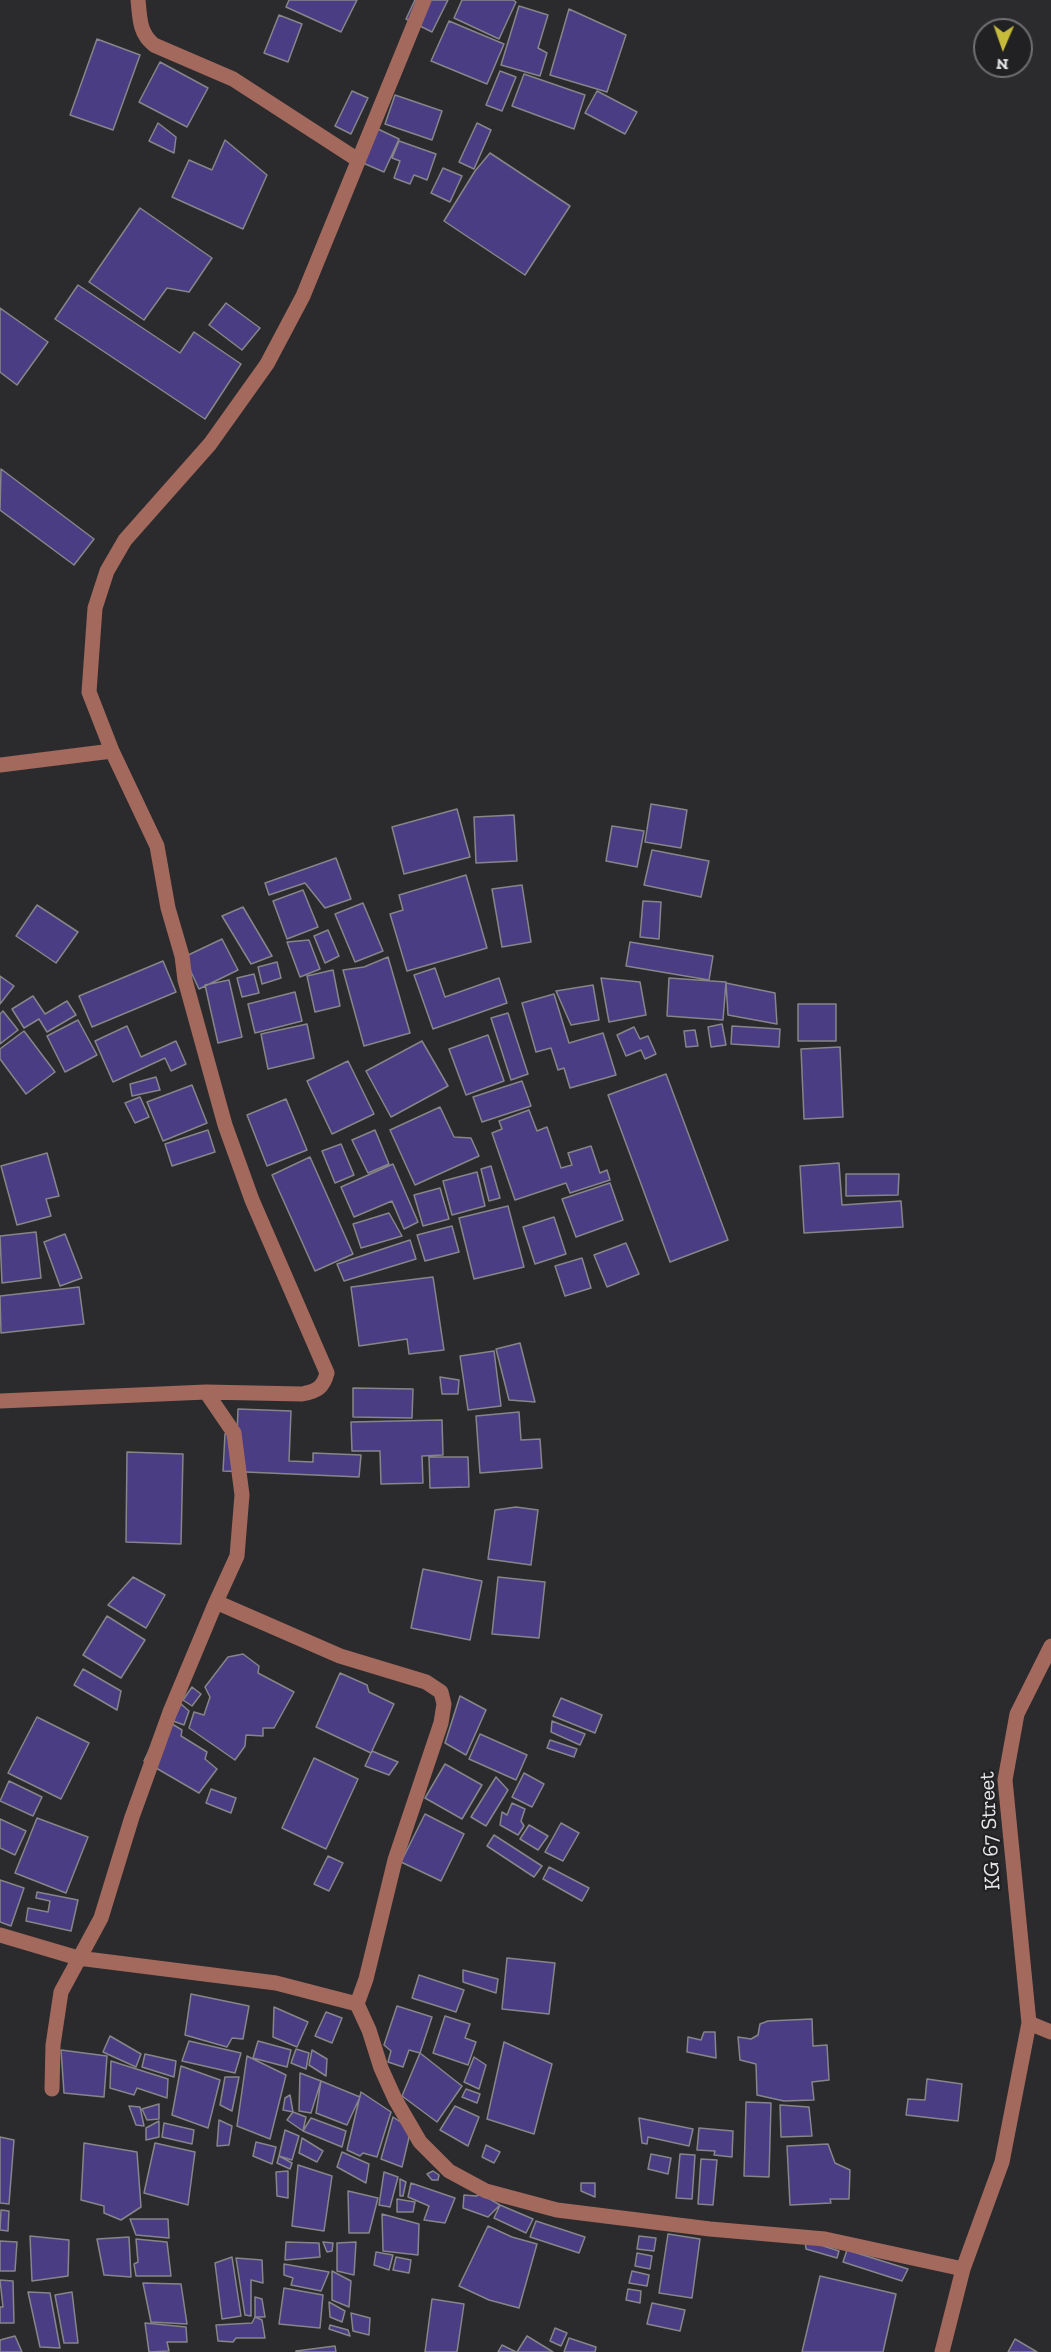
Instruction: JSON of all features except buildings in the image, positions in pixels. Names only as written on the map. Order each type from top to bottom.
[{"type":"street","points":[[138,0],[141,29],[146,39],[154,45],[233,79],[358,160]]},
{"type":"street","points":[[0,1401],[206,1392],[302,1394],[317,1391],[324,1384],[327,1373],[252,1200],[225,1125],[185,980],[182,956],[168,908],[157,846],[112,751],[89,692],[95,608],[107,571],[125,540],[210,444],[267,364],[303,296],[358,160],[399,67],[424,0]]},
{"type":"street","points":[[0,765],[112,751]]},
{"type":"street","points":[[52,2089],[53,2045],[62,1992],[101,1918],[132,1817],[163,1733],[237,1556],[242,1495],[234,1433],[206,1392]]},
{"type":"street","points":[[216,1602],[340,1656],[426,1682],[441,1692],[444,1704],[441,1723],[395,1860],[366,1979],[357,2004],[395,2099],[420,2142],[449,2170],[486,2191],[557,2211],[710,2229],[825,2239],[963,2269]]},
{"type":"street","name":"KG 67 Street","points":[[942,2352],[963,2269],[1002,2162],[1029,2023],[1005,1780],[1017,1714],[1051,1646]]},
{"type":"street","points":[[0,1935],[78,1958],[276,1983],[357,2004]]},
{"type":"street","points":[[1029,2023],[1051,2032]]}]
